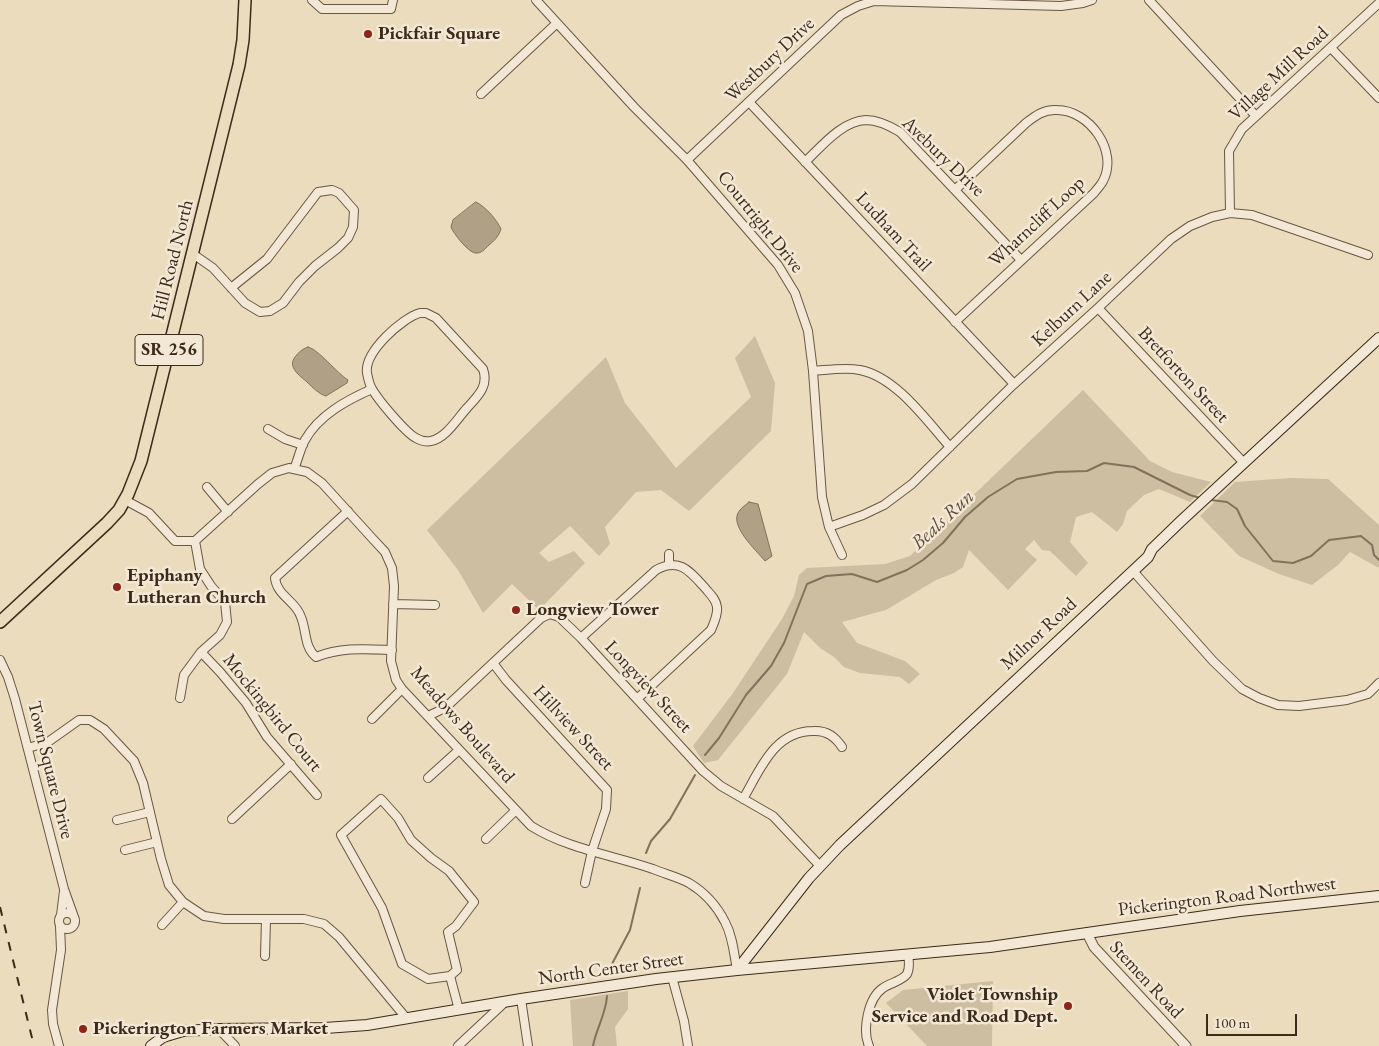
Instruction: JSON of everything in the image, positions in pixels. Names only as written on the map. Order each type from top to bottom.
[{"type":"main road","name":"Hill Road North","points":[[0,622],[107,523],[125,500],[132,486],[141,461],[239,65],[243,40],[245,0]]},
{"type":"main road","name":"Milnor Road","points":[[737,970],[820,866],[1148,557],[1152,549],[1379,338]]},
{"type":"main road","name":"Pickerington Road Northwest","points":[[1084,933],[1240,911],[1379,896]]},
{"type":"main road","name":"North Center Street","points":[[151,1046],[163,1037],[183,1031],[219,1028],[343,1028],[672,978],[737,970],[1004,945],[1084,933]]},
{"type":"street","points":[[312,0],[322,9],[381,10],[391,9],[392,0]]},
{"type":"street","name":"Courtright Drive","points":[[536,0],[634,107],[687,160],[778,265],[795,293],[808,330],[813,371],[822,497],[829,527],[842,555]]},
{"type":"street","name":"Westbury Drive","points":[[687,160],[841,15],[858,6],[874,0],[1061,6],[1083,4],[1092,0]]},
{"type":"street","points":[[1149,0],[1255,115]]},
{"type":"street","name":"Village Mill Road","points":[[1230,213],[1229,151],[1234,140],[1255,115],[1379,3]]},
{"type":"street","points":[[481,94],[557,23]]},
{"type":"street","points":[[1331,48],[1379,98]]},
{"type":"street","name":"Ludham Trail","points":[[749,102],[1014,384]]},
{"type":"street","name":"Wharncliff Loop","points":[[955,322],[1094,193],[1103,181],[1108,165],[1105,146],[1096,132],[1083,118],[1067,110],[1054,109],[1038,113],[956,189]]},
{"type":"street","name":"Avebury Drive","points":[[806,162],[833,136],[848,125],[866,120],[884,123],[900,132],[956,189],[1021,260]]},
{"type":"street","points":[[193,254],[213,268],[245,303],[260,312],[270,311],[283,303],[299,282],[348,238],[353,227],[354,210],[339,193],[332,190],[318,192],[267,259],[232,288]]},
{"type":"street","name":"Kelburn Lane","points":[[829,527],[884,505],[912,484],[1014,384],[1177,235],[1190,226],[1212,217],[1230,213],[1252,215],[1368,255]]},
{"type":"street","name":"Bretforton Street","points":[[1098,308],[1244,463]]},
{"type":"street","points":[[420,313],[426,313],[436,318],[482,369],[485,376],[483,389],[476,398],[441,437],[426,442],[414,437],[392,415],[372,388],[366,370],[375,349],[400,324],[420,313]]},
{"type":"street","points":[[813,371],[846,368],[875,374],[900,392],[950,446]]},
{"type":"street","points":[[125,500],[149,513],[175,541],[196,541],[272,473],[289,468],[294,469],[306,439],[335,408],[372,388]]},
{"type":"street","points":[[268,429],[285,440],[303,445]]},
{"type":"street","name":"Meadows Boulevard","points":[[294,469],[307,472],[322,482],[384,552],[392,568],[394,586],[392,661],[396,680],[402,689],[531,826],[547,836],[672,876],[704,894],[726,924],[732,941],[737,970]]},
{"type":"street","points":[[207,487],[228,512]]},
{"type":"street","points":[[348,511],[275,578],[276,587],[301,615],[309,651],[316,657],[332,651],[352,649],[392,650]]},
{"type":"street","points":[[180,698],[184,675],[201,652],[220,636],[227,622],[225,602],[200,569],[196,541]]},
{"type":"street","points":[[669,554],[669,565]]},
{"type":"street","points":[[581,638],[656,570],[669,565],[679,566],[691,572],[715,602],[717,612],[710,630],[637,699]]},
{"type":"street","points":[[1133,571],[1213,661],[1242,689],[1260,698],[1278,705],[1308,705],[1347,700],[1368,694],[1379,683]]},
{"type":"street","points":[[394,604],[435,605]]},
{"type":"street","points":[[717,612],[726,613]]},
{"type":"street","name":"Longview Street","points":[[428,716],[445,708],[541,618],[550,614],[559,617],[581,638],[708,775],[781,823],[820,866]]},
{"type":"street","name":"Mockingbird Court","points":[[201,652],[246,703],[267,737],[316,795]]},
{"type":"street","name":"Town Square Drive","points":[[0,660],[13,692],[64,889],[74,917],[75,922],[67,934],[61,950]]},
{"type":"street","name":"Hillview Street","points":[[493,663],[506,680],[607,790],[606,809],[592,851]]},
{"type":"street","points":[[372,719],[402,689]]},
{"type":"street","points":[[28,748],[48,742],[79,720],[90,720],[104,728],[134,761],[143,783],[157,842],[170,885],[183,902],[204,916],[224,919],[304,919],[324,924],[346,946],[407,1019]]},
{"type":"street","points":[[743,798],[768,755],[780,742],[788,737],[806,731],[823,731],[838,739],[842,746]]},
{"type":"street","points":[[428,778],[458,750]]},
{"type":"street","points":[[232,819],[291,764]]},
{"type":"street","points":[[381,799],[398,818],[411,840],[449,872],[474,902],[456,926],[448,932],[457,970],[450,976],[428,979],[402,964],[382,908],[341,835],[381,799]]},
{"type":"street","points":[[486,839],[516,810]]},
{"type":"street","points":[[117,820],[150,812]]},
{"type":"street","points":[[125,850],[157,842]]},
{"type":"street","points":[[586,883],[592,851]]},
{"type":"street","name":"Town Square Drive","points":[[59,1046],[52,1010],[61,950],[59,919],[64,889]]},
{"type":"street","points":[[162,926],[183,902]]},
{"type":"street","points":[[61,915],[66,913],[74,917]]},
{"type":"street","points":[[265,956],[266,919]]},
{"type":"street","points":[[60,926],[66,929],[73,927]]},
{"type":"street","name":"Stemen Road","points":[[1084,933],[1092,945],[1186,1046]]},
{"type":"street","points":[[869,1046],[866,1034],[872,1004],[881,989],[906,974],[909,965],[908,954]]},
{"type":"street","points":[[450,976],[458,1010]]},
{"type":"street","points":[[672,978],[684,1021],[688,1046]]},
{"type":"street","points":[[521,1000],[528,1046]]},
{"type":"street","points":[[458,1046],[505,1002]]},
{"type":"street","points":[[219,1028],[235,1046]]},
{"type":"shaded area","points":[[476,202],[491,214],[501,229],[494,240],[479,253],[472,252],[465,246],[451,227],[453,220]]},
{"type":"shaded area","points":[[755,336],[775,383],[771,431],[689,511],[661,490],[636,492],[605,527],[610,544],[599,556],[570,526],[539,553],[549,562],[574,551],[585,563],[539,610],[512,584],[483,613],[458,570],[427,530],[606,357],[625,403],[676,468],[751,397],[735,358]]},
{"type":"shaded area","points":[[308,347],[317,352],[348,380],[347,383],[326,396],[301,377],[293,368],[293,361],[299,352]]},
{"type":"shaded area","points":[[1083,390],[1150,461],[1172,472],[1211,482],[1190,502],[1159,489],[1144,495],[1127,511],[1123,524],[1117,532],[1092,512],[1076,517],[1070,542],[1088,563],[1076,576],[1050,551],[1042,550],[1034,540],[1025,549],[1037,560],[1008,590],[969,550],[963,567],[954,573],[936,580],[886,610],[842,622],[857,643],[905,661],[920,674],[909,684],[900,677],[860,673],[844,667],[834,657],[820,648],[804,632],[787,674],[718,760],[704,763],[693,746],[733,693],[782,619],[794,596],[799,575],[807,568],[885,564],[910,556]]},
{"type":"shaded area","points":[[1290,478],[1328,479],[1379,525],[1379,568],[1350,552],[1338,565],[1312,585],[1279,574],[1239,556],[1200,516],[1235,482]]},
{"type":"shaded area","points":[[749,502],[758,504],[772,556],[765,561],[744,537],[737,522],[740,510]]},
{"type":"shaded area","points":[[993,981],[992,1046],[927,1046],[886,1003],[903,990]]},
{"type":"shaded area","points":[[628,991],[628,1009],[615,1027],[617,1046],[573,1046],[570,1000]]},
{"type":"waterway","name":"Beals Run","points":[[705,755],[719,738],[746,695],[771,666],[784,643],[807,584],[826,576],[852,574],[877,582],[907,570],[923,560],[943,543],[965,517],[988,497],[1017,479],[1056,472],[1087,471],[1104,463],[1134,467],[1190,495],[1200,498]]},
{"type":"waterway","name":"Beals Run","points":[[1211,500],[1227,502],[1237,509],[1245,526],[1273,561],[1293,563],[1311,556],[1329,540],[1361,536],[1372,545],[1374,555],[1379,560]]},
{"type":"waterway","name":"Beals Run","points":[[646,853],[651,841],[670,819],[695,775]]},
{"type":"waterway","name":"Beals Run","points":[[609,974],[613,962],[630,930],[640,888]]},
{"type":"waterway","name":"Beals Run","points":[[593,1046],[605,1009],[607,996]]},
{"type":"railway","points":[[0,907],[34,1046]]},
{"type":"place","name":"Pickfair Square","points":[[368,34]]},
{"type":"place","name":"Epiphany Lutheran Church","points":[[117,587]]},
{"type":"place","name":"Longview Tower","points":[[516,610]]},
{"type":"place","name":"Violet Township Service and Road Dept.","points":[[1068,1006]]},
{"type":"place","name":"Pickerington Farmers Market","points":[[83,1029]]}]
